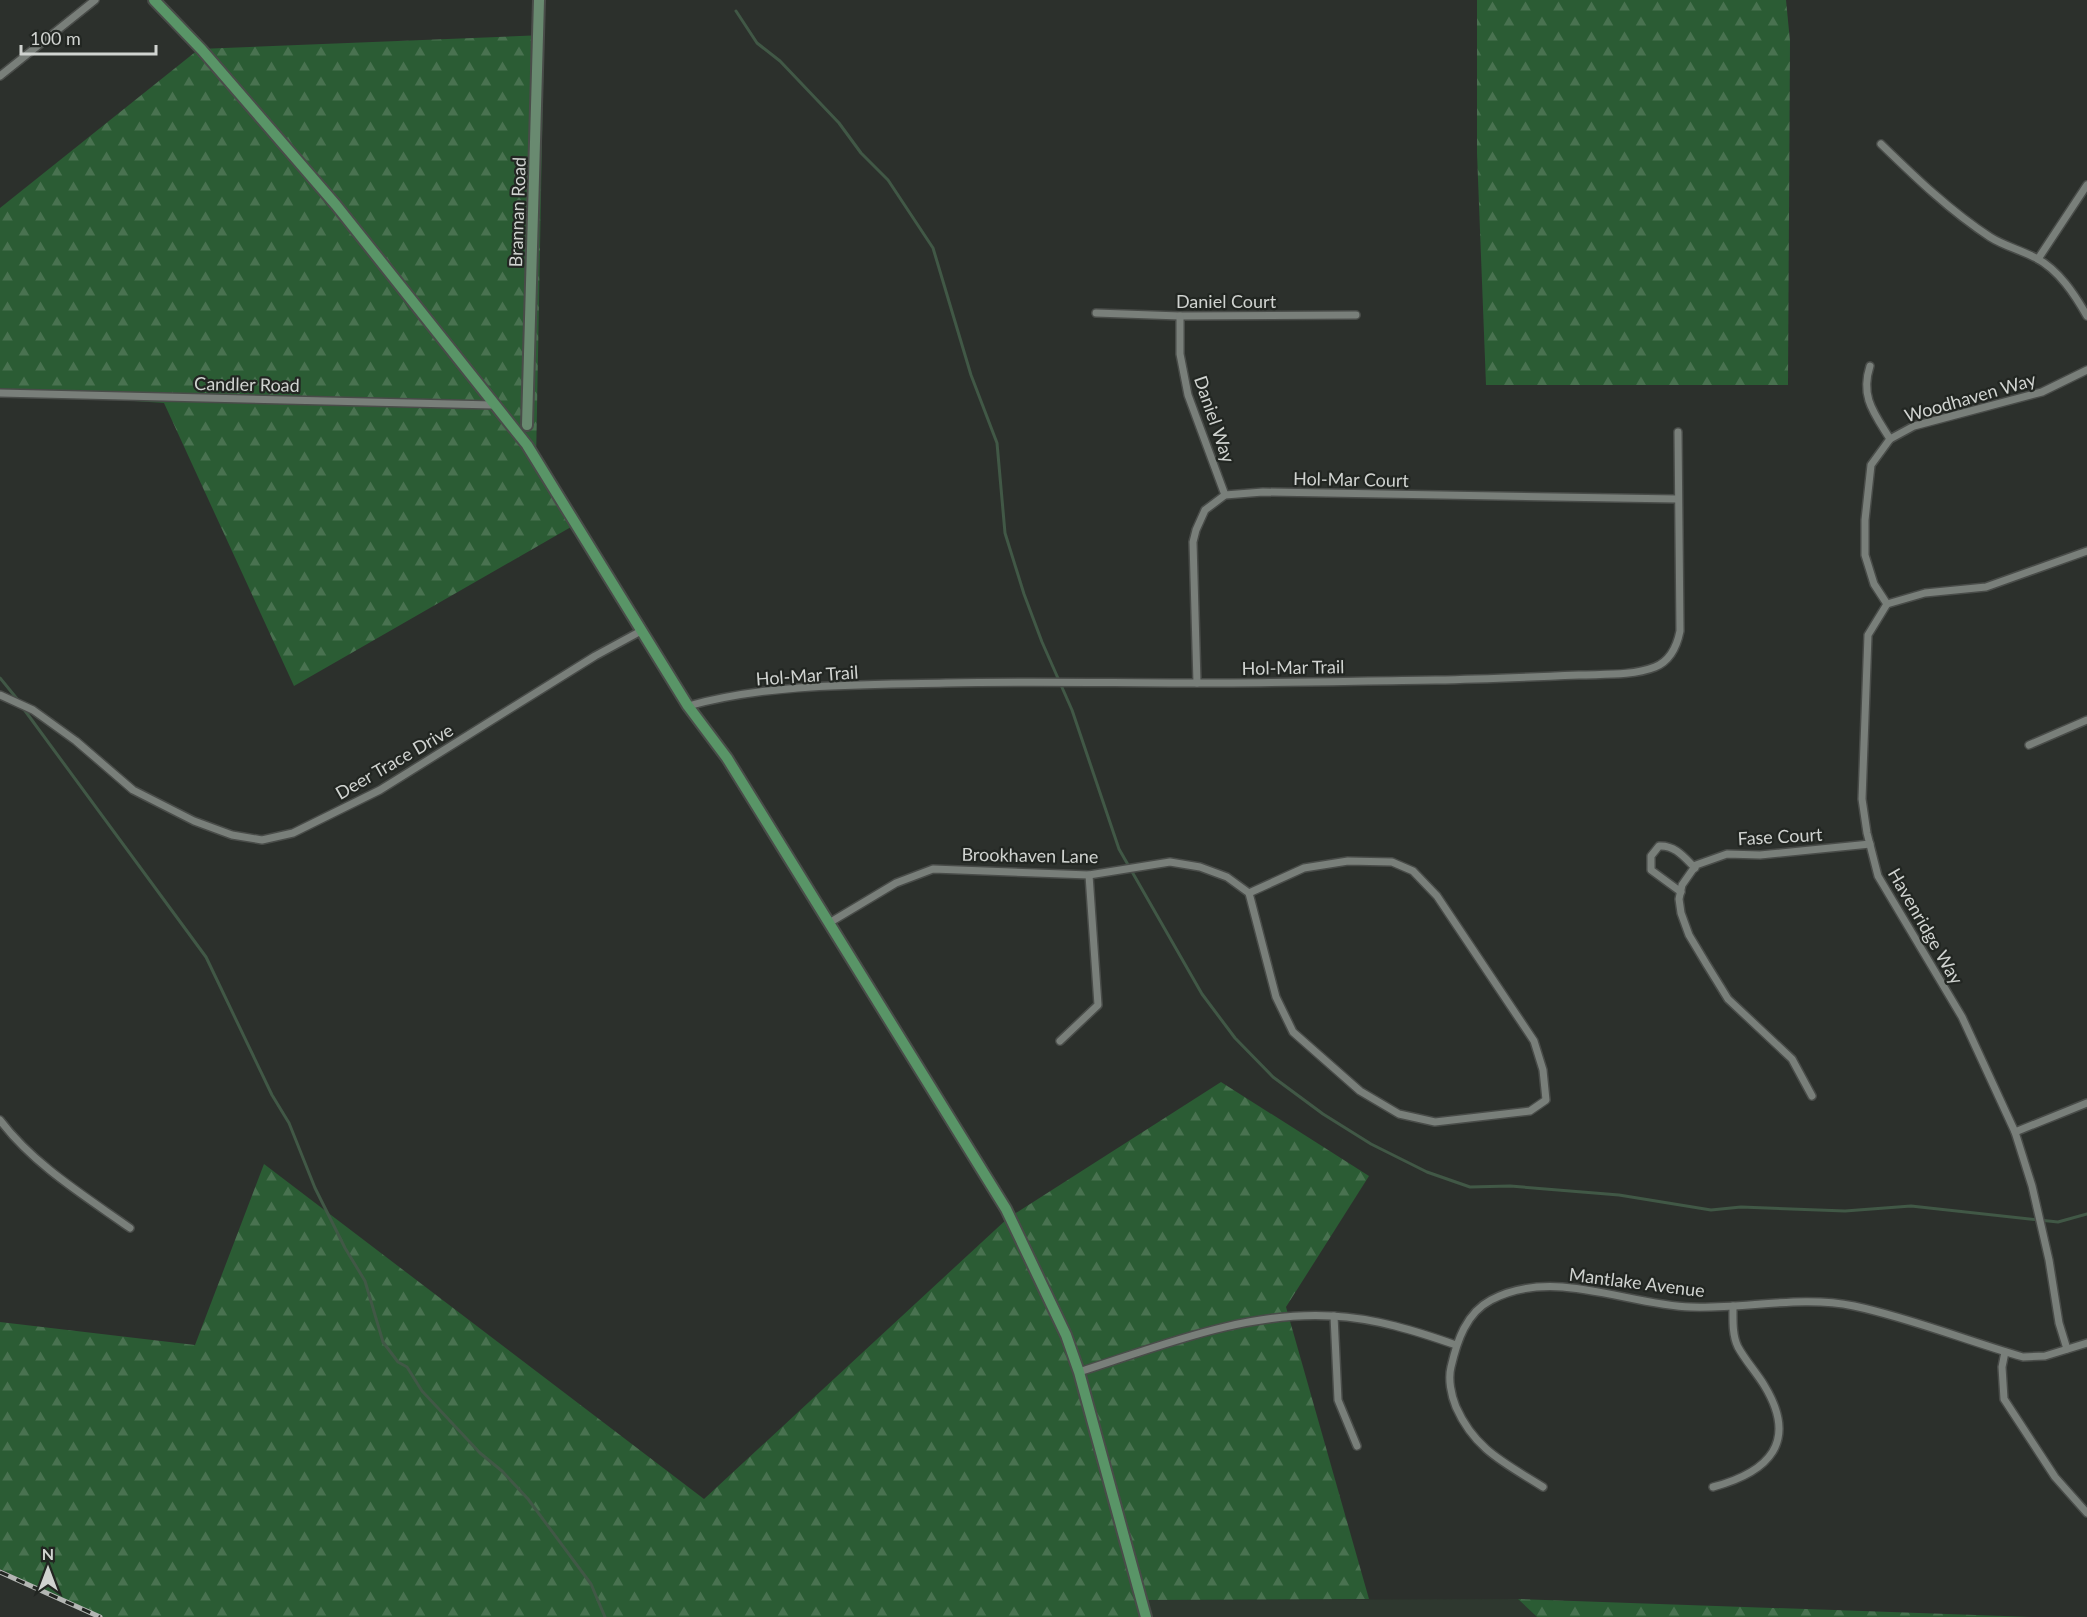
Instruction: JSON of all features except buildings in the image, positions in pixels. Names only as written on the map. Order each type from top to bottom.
[{"type":"main road","points":[[154,0],[202,50],[336,205],[527,446],[688,706],[727,758],[1006,1209],[1066,1335],[1079,1372],[1146,1617]]},
{"type":"street","points":[[0,76],[95,0]]},
{"type":"street","name":"Brannan Road","points":[[527,425],[539,0]]},
{"type":"street","points":[[1881,144],[1930,191],[1991,238],[2038,259],[2062,279],[2087,316]]},
{"type":"street","points":[[2038,259],[2087,185]]},
{"type":"street","name":"Daniel Court","points":[[1096,313],[1180,316],[1356,315]]},
{"type":"street","name":"Daniel Way","points":[[1180,316],[1180,354],[1188,395],[1226,495]]},
{"type":"street","points":[[1870,366],[1864,383],[1870,406],[1890,439]]},
{"type":"street","name":"Woodhaven Way","points":[[1887,604],[1874,584],[1865,555],[1864,520],[1871,465],[1890,439],[1914,426],[2042,392],[2086,372]]},
{"type":"street","name":"Candler Road","points":[[0,393],[493,405]]},
{"type":"street","points":[[527,425],[527,446]]},
{"type":"street","name":"Hol-Mar Trail","points":[[688,706],[722,697],[809,688],[1010,681],[1197,683],[1540,677],[1615,674],[1658,666],[1677,646],[1680,631],[1678,432]]},
{"type":"street","name":"Hol-Mar Court","points":[[1226,495],[1263,492],[1677,499]]},
{"type":"street","points":[[1197,683],[1193,542],[1205,510],[1226,495]]},
{"type":"street","points":[[1887,604],[1925,592],[1986,587],[2087,551]]},
{"type":"street","name":"Havenridge Way","points":[[1887,604],[1868,635],[1866,658],[1862,799],[1870,844],[1878,876],[1962,1017],[2014,1132],[2032,1186],[2049,1260],[2059,1323],[2067,1349]]},
{"type":"street","name":"Deer Trace Drive","points":[[0,695],[33,710],[76,741],[133,790],[194,821],[232,835],[262,840],[293,833],[380,790],[595,656],[641,631]]},
{"type":"street","points":[[2029,745],[2087,720]]},
{"type":"street","name":"Fase Court","points":[[1695,868],[1712,857],[1727,854],[1760,855],[1870,844]]},
{"type":"street","points":[[1681,892],[1651,870],[1651,856],[1659,846],[1667,846],[1681,854],[1695,868],[1681,892],[1682,913],[1689,935],[1728,999],[1792,1059],[1812,1096]]},
{"type":"street","points":[[1348,861],[1392,862],[1413,871],[1437,896],[1534,1041],[1543,1070],[1546,1100],[1530,1111],[1435,1122],[1398,1114],[1359,1091],[1293,1032],[1276,997],[1249,893],[1304,868],[1348,861]]},
{"type":"street","name":"Brookhaven Lane","points":[[829,923],[896,883],[933,869],[1089,874],[1170,862],[1200,867],[1227,877],[1249,893]]},
{"type":"street","points":[[1060,1041],[1098,1005],[1089,874]]},
{"type":"street","points":[[2014,1132],[2087,1103]]},
{"type":"street","points":[[0,1120],[14,1138],[58,1176],[130,1228]]},
{"type":"street","name":"Mantlake Avenue","points":[[1544,1487],[1486,1450],[1466,1429],[1452,1397],[1450,1372],[1456,1345],[1477,1308],[1493,1299],[1523,1289],[1561,1287],[1626,1299],[1691,1307],[1824,1303],[1854,1306],[2005,1352],[2034,1357],[2087,1343]]},
{"type":"street","points":[[1713,1487],[1741,1479],[1756,1471],[1767,1461],[1778,1434],[1775,1406],[1738,1346],[1733,1306]]},
{"type":"street","points":[[1079,1372],[1203,1332],[1258,1320],[1305,1315],[1334,1316],[1408,1328],[1456,1345]]},
{"type":"street","points":[[1334,1316],[1338,1400],[1357,1446]]},
{"type":"street","points":[[2005,1352],[2002,1367],[2004,1399],[2055,1477],[2087,1513]]},
{"type":"shaded area","points":[[1518,1599],[1537,1617],[1145,1617],[1140,1600]]},
{"type":"green space","points":[[1477,0],[1786,0],[1790,41],[1788,385],[1486,385],[1477,153]]},
{"type":"green space","points":[[544,35],[536,462],[571,527],[294,686],[164,403],[0,392],[0,208],[199,49]]},
{"type":"green space","points":[[1221,1082],[1369,1176],[1286,1307],[1369,1599],[1141,1600],[1145,1617],[100,1617],[0,1569],[0,1322],[195,1345],[264,1164],[704,1499],[1008,1218]]},
{"type":"green space","points":[[1518,1599],[2032,1617],[1537,1617]]},
{"type":"waterway","points":[[736,11],[757,43],[780,61],[839,123],[861,153],[888,180],[933,248],[971,375],[997,443],[1005,533],[1042,642],[1072,710],[1119,849],[1202,994],[1235,1038],[1273,1077],[1323,1114],[1371,1144],[1427,1172],[1470,1187],[1510,1186],[1619,1195],[1711,1210],[1741,1207],[1845,1211],[1911,1206],[2058,1222],[2087,1214]]},
{"type":"waterway","points":[[0,678],[18,700]]},
{"type":"waterway","points":[[23,708],[206,957],[272,1095],[289,1123],[315,1188],[345,1248],[365,1281],[383,1342],[398,1362],[407,1367],[422,1391],[480,1453],[502,1471],[528,1499],[591,1584],[605,1617]]},
{"type":"railway","points":[[0,1572],[100,1617]]}]
